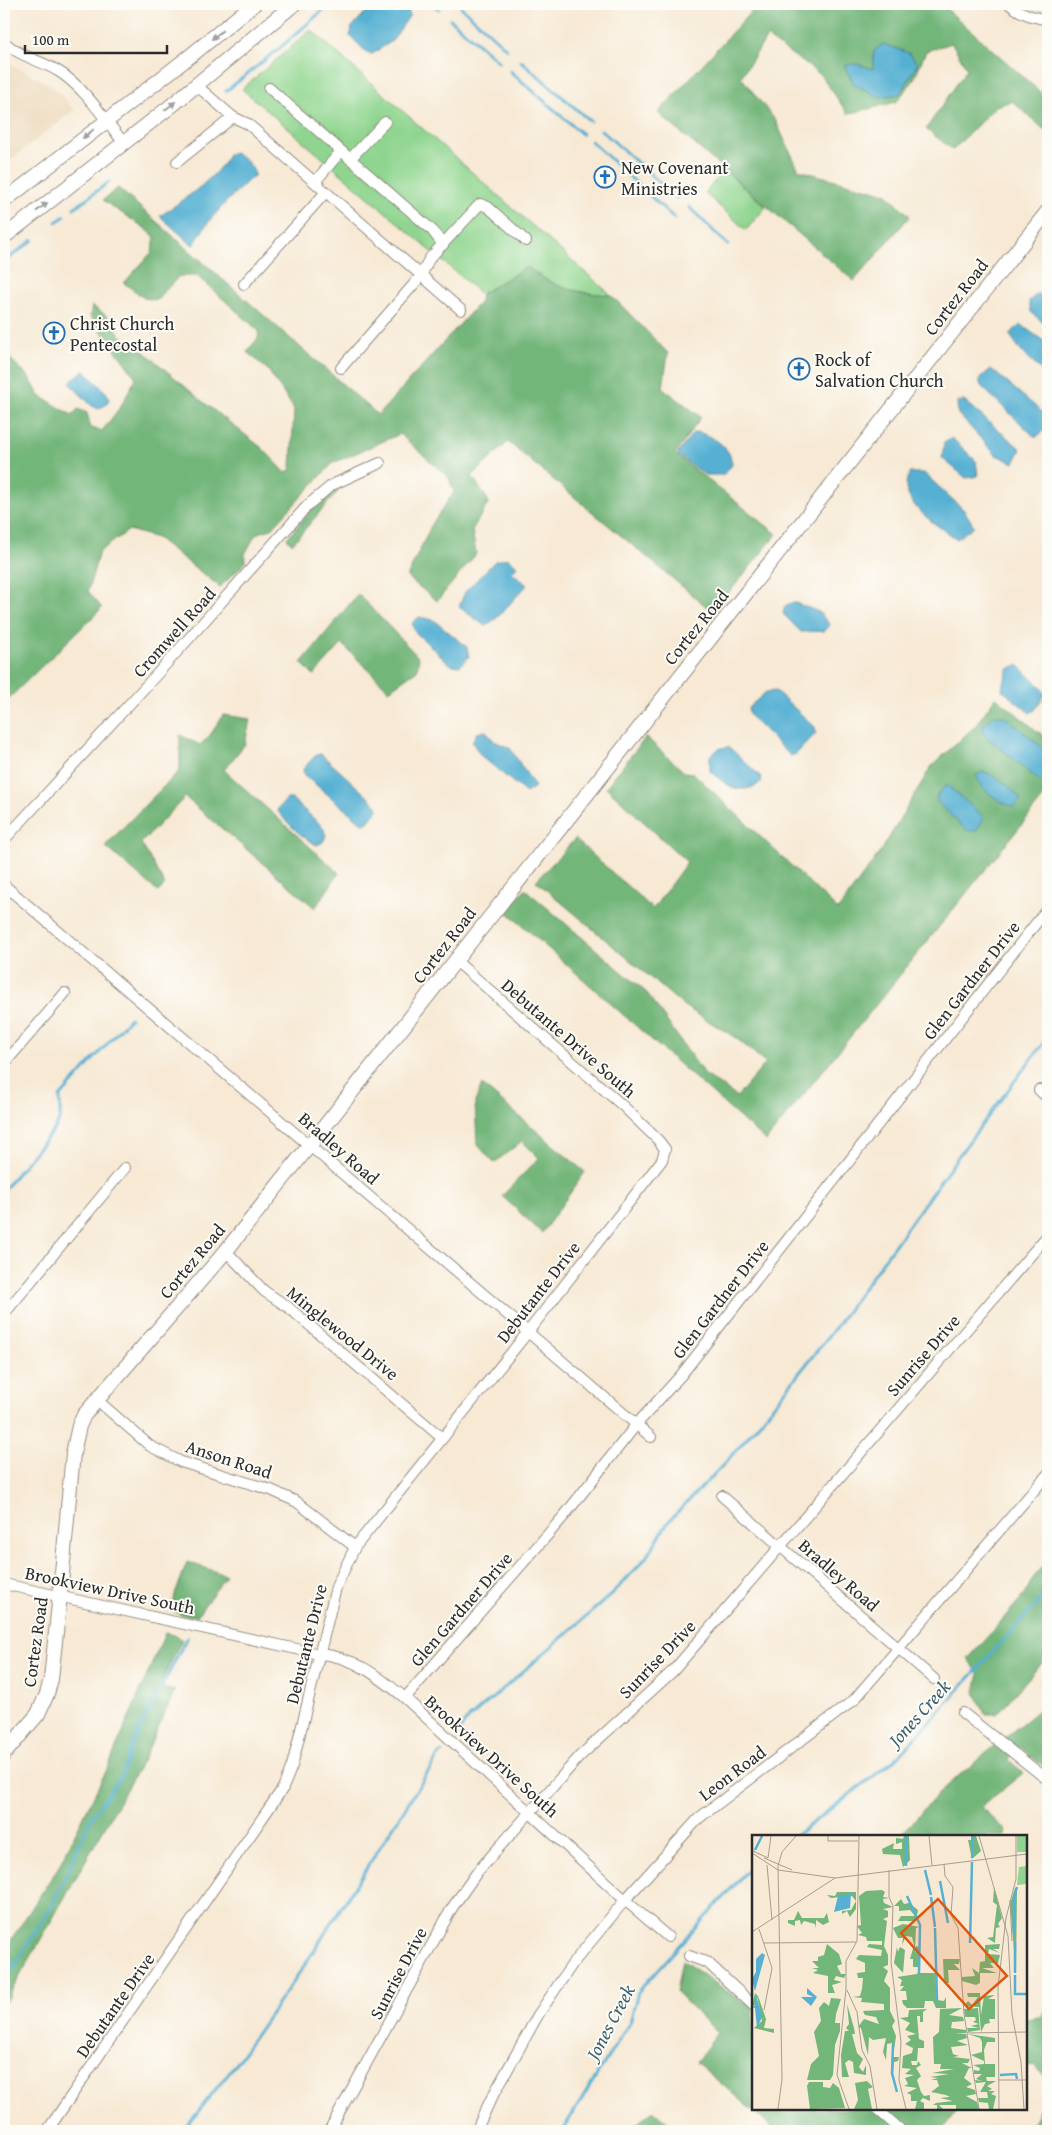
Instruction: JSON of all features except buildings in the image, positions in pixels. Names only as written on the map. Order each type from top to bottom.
[{"type":"street","points":[[4,201],[254,4]]},
{"type":"street","points":[[4,237],[196,85],[294,4]]},
{"type":"street","points":[[1008,4],[1024,14],[1048,20]]},
{"type":"street","points":[[4,42],[15,51],[57,70],[73,82],[124,142]]},
{"type":"street","points":[[196,85],[234,117],[248,124],[460,310]]},
{"type":"street","points":[[269,88],[432,230],[443,245]]},
{"type":"street","points":[[177,162],[234,117]]},
{"type":"street","points":[[350,159],[385,122]]},
{"type":"street","points":[[315,182],[341,151]]},
{"type":"street","points":[[244,284],[326,192]]},
{"type":"street","points":[[341,368],[422,276],[429,259],[480,204],[488,207],[526,241]]},
{"type":"street","name":"Cortez Road","points":[[4,1754],[38,1714],[48,1694],[60,1596],[73,1453],[79,1426],[96,1400],[226,1251],[1048,211]]},
{"type":"street","name":"Cromwell Road","points":[[4,840],[158,673],[308,505],[332,485],[380,463]]},
{"type":"street","name":"Bradley Road","points":[[4,885],[651,1437]]},
{"type":"street","name":"Glen Gardner Drive","points":[[405,1698],[564,1516],[636,1425],[682,1374],[1048,908]]},
{"type":"street","name":"Debutante Drive South","points":[[456,961],[623,1106],[658,1140]]},
{"type":"street","points":[[4,1064],[65,993]]},
{"type":"street","points":[[1039,1090],[1048,1098]]},
{"type":"street","name":"Debutante Drive","points":[[47,2131],[283,1788],[292,1766],[336,1587],[355,1547],[528,1332],[662,1160],[664,1149],[658,1140]]},
{"type":"street","points":[[4,1314],[125,1168]]},
{"type":"street","name":"Sunrise Drive","points":[[329,2131],[452,1908],[478,1871],[580,1756],[673,1671],[1048,1235]]},
{"type":"street","name":"Minglewood Drive","points":[[226,1251],[264,1291],[288,1307],[442,1438]]},
{"type":"street","name":"Anson Road","points":[[96,1400],[150,1446],[181,1462],[271,1490],[297,1502],[355,1547]]},
{"type":"street","name":"Leon Road","points":[[476,2131],[490,2101],[538,2015],[573,1963],[625,1900],[700,1818],[854,1700],[1048,1474]]},
{"type":"street","name":"Bradley Road","points":[[722,1496],[934,1679]]},
{"type":"street","name":"Brookview Drive South","points":[[4,1584],[344,1658],[358,1665],[376,1675],[405,1698],[625,1900],[668,1937]]},
{"type":"street","points":[[963,1713],[1048,1780]]},
{"type":"street","points":[[689,1956],[708,1963],[752,2004]]},
{"type":"street","points":[[878,2110],[902,2131]]},
{"type":"shaded area","points":[[4,60],[55,88],[74,110],[4,165]]},
{"type":"green space","points":[[758,4],[941,4],[1048,99],[1048,133],[1012,101],[996,106],[953,150],[926,129],[967,69],[952,43],[926,51],[913,81],[896,102],[848,114],[821,75],[767,37],[741,77],[775,120],[799,170],[887,194],[910,216],[854,281],[658,113]]},
{"type":"green space","points":[[311,30],[611,295],[576,291],[557,285],[527,267],[481,294],[242,89]]},
{"type":"green space","points":[[724,170],[766,207],[746,230],[705,193]]},
{"type":"green space","points":[[118,188],[378,415],[480,302],[481,294],[527,267],[547,280],[566,288],[587,293],[611,295],[668,353],[663,388],[701,417],[675,454],[777,534],[713,612],[508,442],[472,476],[489,502],[472,530],[476,554],[437,601],[407,577],[432,524],[454,492],[449,478],[400,434],[333,463],[271,529],[256,534],[245,554],[245,563],[220,587],[157,538],[129,530],[99,552],[88,591],[102,608],[4,703],[4,353],[28,376],[40,396],[72,415],[78,409],[87,413],[91,428],[102,431],[121,406],[136,378],[90,316],[92,306],[107,316],[121,336],[147,354],[202,401],[262,448],[286,473],[291,469],[294,409],[268,370],[247,352],[258,338],[259,331],[197,276],[179,276],[157,300],[144,298],[124,283],[152,252],[155,237],[103,200]]},
{"type":"green space","points":[[340,489],[292,544],[287,538],[327,492]]},
{"type":"green space","points":[[358,594],[419,658],[417,670],[389,690],[342,644],[314,675],[301,663]]},
{"type":"green space","points":[[996,697],[1048,740],[1048,792],[766,1141],[506,911],[525,889],[647,993],[704,1074],[737,1097],[766,1063],[736,1038],[684,1006],[536,881],[575,839],[653,909],[687,862],[606,787],[646,737],[684,772],[693,773],[838,910],[883,848],[931,767],[975,726]]},
{"type":"green space","points":[[223,715],[250,719],[245,744],[224,770],[339,873],[315,908],[185,797],[141,843],[165,885],[158,892],[105,846],[180,770],[180,735],[200,745],[211,734]]},
{"type":"green space","points":[[482,1085],[585,1172],[542,1233],[502,1196],[539,1158],[522,1141],[494,1163],[477,1144],[475,1102]]},
{"type":"green space","points":[[1048,1561],[1048,1656],[997,1714],[985,1714],[975,1692],[979,1674],[968,1659],[1024,1595],[1036,1573]]},
{"type":"green space","points":[[187,1562],[226,1575],[197,1616],[182,1615],[172,1611],[171,1606]]},
{"type":"green space","points":[[165,1633],[178,1636],[182,1640],[160,1684],[165,1689],[175,1691],[144,1758],[4,2004],[4,1951],[59,1866],[108,1767]]},
{"type":"green space","points":[[1048,1702],[1048,1771],[1020,1747],[1008,1759],[1023,1773],[981,1807],[1006,1831],[1005,1835],[900,1835],[944,1788]]},
{"type":"green space","points":[[682,1960],[744,2003],[752,1994],[752,2110],[957,2110],[941,2131],[776,2131],[696,2062],[718,2033],[676,1992]]},
{"type":"green space","points":[[1048,2008],[1048,2081],[1034,2065],[1027,2066],[1027,2019],[1039,2017]]},
{"type":"green space","points":[[1048,2091],[1048,2131],[1029,2131]]},
{"type":"green space","points":[[653,2110],[678,2131],[629,2131]]},
{"type":"water","points":[[373,4],[402,4],[410,15],[392,41],[372,54],[367,53],[350,36],[352,27]]},
{"type":"water","points":[[883,44],[909,53],[918,64],[900,94],[879,97],[854,84],[844,65],[857,64],[873,69],[874,51]]},
{"type":"water","points":[[234,153],[247,161],[255,175],[230,198],[206,225],[194,245],[160,216],[198,188],[217,171],[228,154]]},
{"type":"water","points":[[1038,293],[1048,303],[1048,327],[1031,312],[1029,301]]},
{"type":"water","points":[[1021,325],[1048,344],[1048,376],[1023,354],[1010,335]]},
{"type":"water","points":[[991,369],[1048,417],[1048,426],[1036,438],[981,386],[979,379]]},
{"type":"water","points":[[83,371],[107,393],[109,400],[98,409],[91,405],[70,384]]},
{"type":"water","points":[[964,401],[1021,449],[1014,463],[996,455],[958,414],[957,402]]},
{"type":"water","points":[[698,432],[716,440],[729,453],[732,465],[723,475],[705,475],[678,455],[693,433]]},
{"type":"water","points":[[952,438],[976,461],[978,476],[966,478],[942,458],[944,443]]},
{"type":"water","points":[[910,473],[924,473],[964,510],[974,526],[957,539],[925,516],[917,509],[907,493],[906,483]]},
{"type":"water","points":[[508,558],[517,566],[512,572],[527,585],[497,618],[485,626],[459,607],[465,592],[495,561]]},
{"type":"water","points":[[793,602],[819,612],[830,625],[825,631],[801,632],[783,614],[785,606]]},
{"type":"water","points":[[419,617],[434,620],[467,647],[469,657],[460,666],[451,665],[415,632],[412,623]]},
{"type":"water","points":[[1018,665],[1041,687],[1045,695],[1035,710],[1030,713],[1002,690],[1008,669]]},
{"type":"water","points":[[776,691],[815,727],[816,733],[796,754],[790,756],[750,716],[748,708],[766,692]]},
{"type":"water","points":[[994,715],[1004,716],[1048,752],[1047,778],[1040,781],[983,734],[983,725]]},
{"type":"water","points":[[486,731],[494,741],[510,748],[535,787],[526,793],[481,756],[472,742],[477,733]]},
{"type":"water","points":[[729,747],[761,777],[762,782],[747,789],[734,788],[710,771],[710,756],[720,748]]},
{"type":"water","points":[[321,754],[377,805],[378,810],[367,823],[362,823],[304,775],[303,769],[316,755]]},
{"type":"water","points":[[984,772],[1004,783],[1021,799],[1014,807],[986,791],[976,775]]},
{"type":"water","points":[[947,785],[983,816],[976,831],[966,830],[937,802],[937,795]]},
{"type":"water","points":[[287,799],[292,799],[323,827],[326,836],[323,842],[317,845],[311,842],[295,830],[281,815],[277,810]]},
{"type":"waterway","points":[[226,91],[281,47],[330,4]]},
{"type":"waterway","points":[[432,4],[439,9]]},
{"type":"waterway","points":[[461,7],[507,49]]},
{"type":"waterway","points":[[450,19],[499,62]]},
{"type":"waterway","points":[[521,61],[590,121]]},
{"type":"waterway","points":[[510,71],[582,134]]},
{"type":"waterway","points":[[601,130],[677,198]]},
{"type":"waterway","points":[[591,141],[675,219]]},
{"type":"waterway","points":[[74,208],[109,182]]},
{"type":"waterway","points":[[689,207],[728,245]]},
{"type":"waterway","points":[[56,222],[65,216]]},
{"type":"waterway","points":[[4,262],[33,240]]},
{"type":"waterway","points":[[4,1189],[56,1127],[60,1118],[60,1097],[130,1018]]},
{"type":"waterway","points":[[458,1733],[465,1722],[612,1594],[645,1559],[669,1521],[727,1461],[835,1328],[962,1151],[1048,1037]]},
{"type":"waterway","name":"Jones Creek","points":[[796,1835],[896,1759],[1048,1591]]},
{"type":"waterway","points":[[4,1982],[53,1904],[92,1816],[122,1775],[132,1745],[187,1637]]},
{"type":"waterway","points":[[183,2131],[237,2062],[304,1966],[442,1752]]},
{"type":"waterway","name":"Jones Creek","points":[[562,2131],[630,2022],[638,1992],[744,1874],[752,1869]]},
{"type":"place","name":"New Covenant Ministries","points":[[605,177]]},
{"type":"place","name":"Christ Church Pentecostal","points":[[54,333]]},
{"type":"place","name":"Rock of Salvation Church","points":[[799,369]]}]
